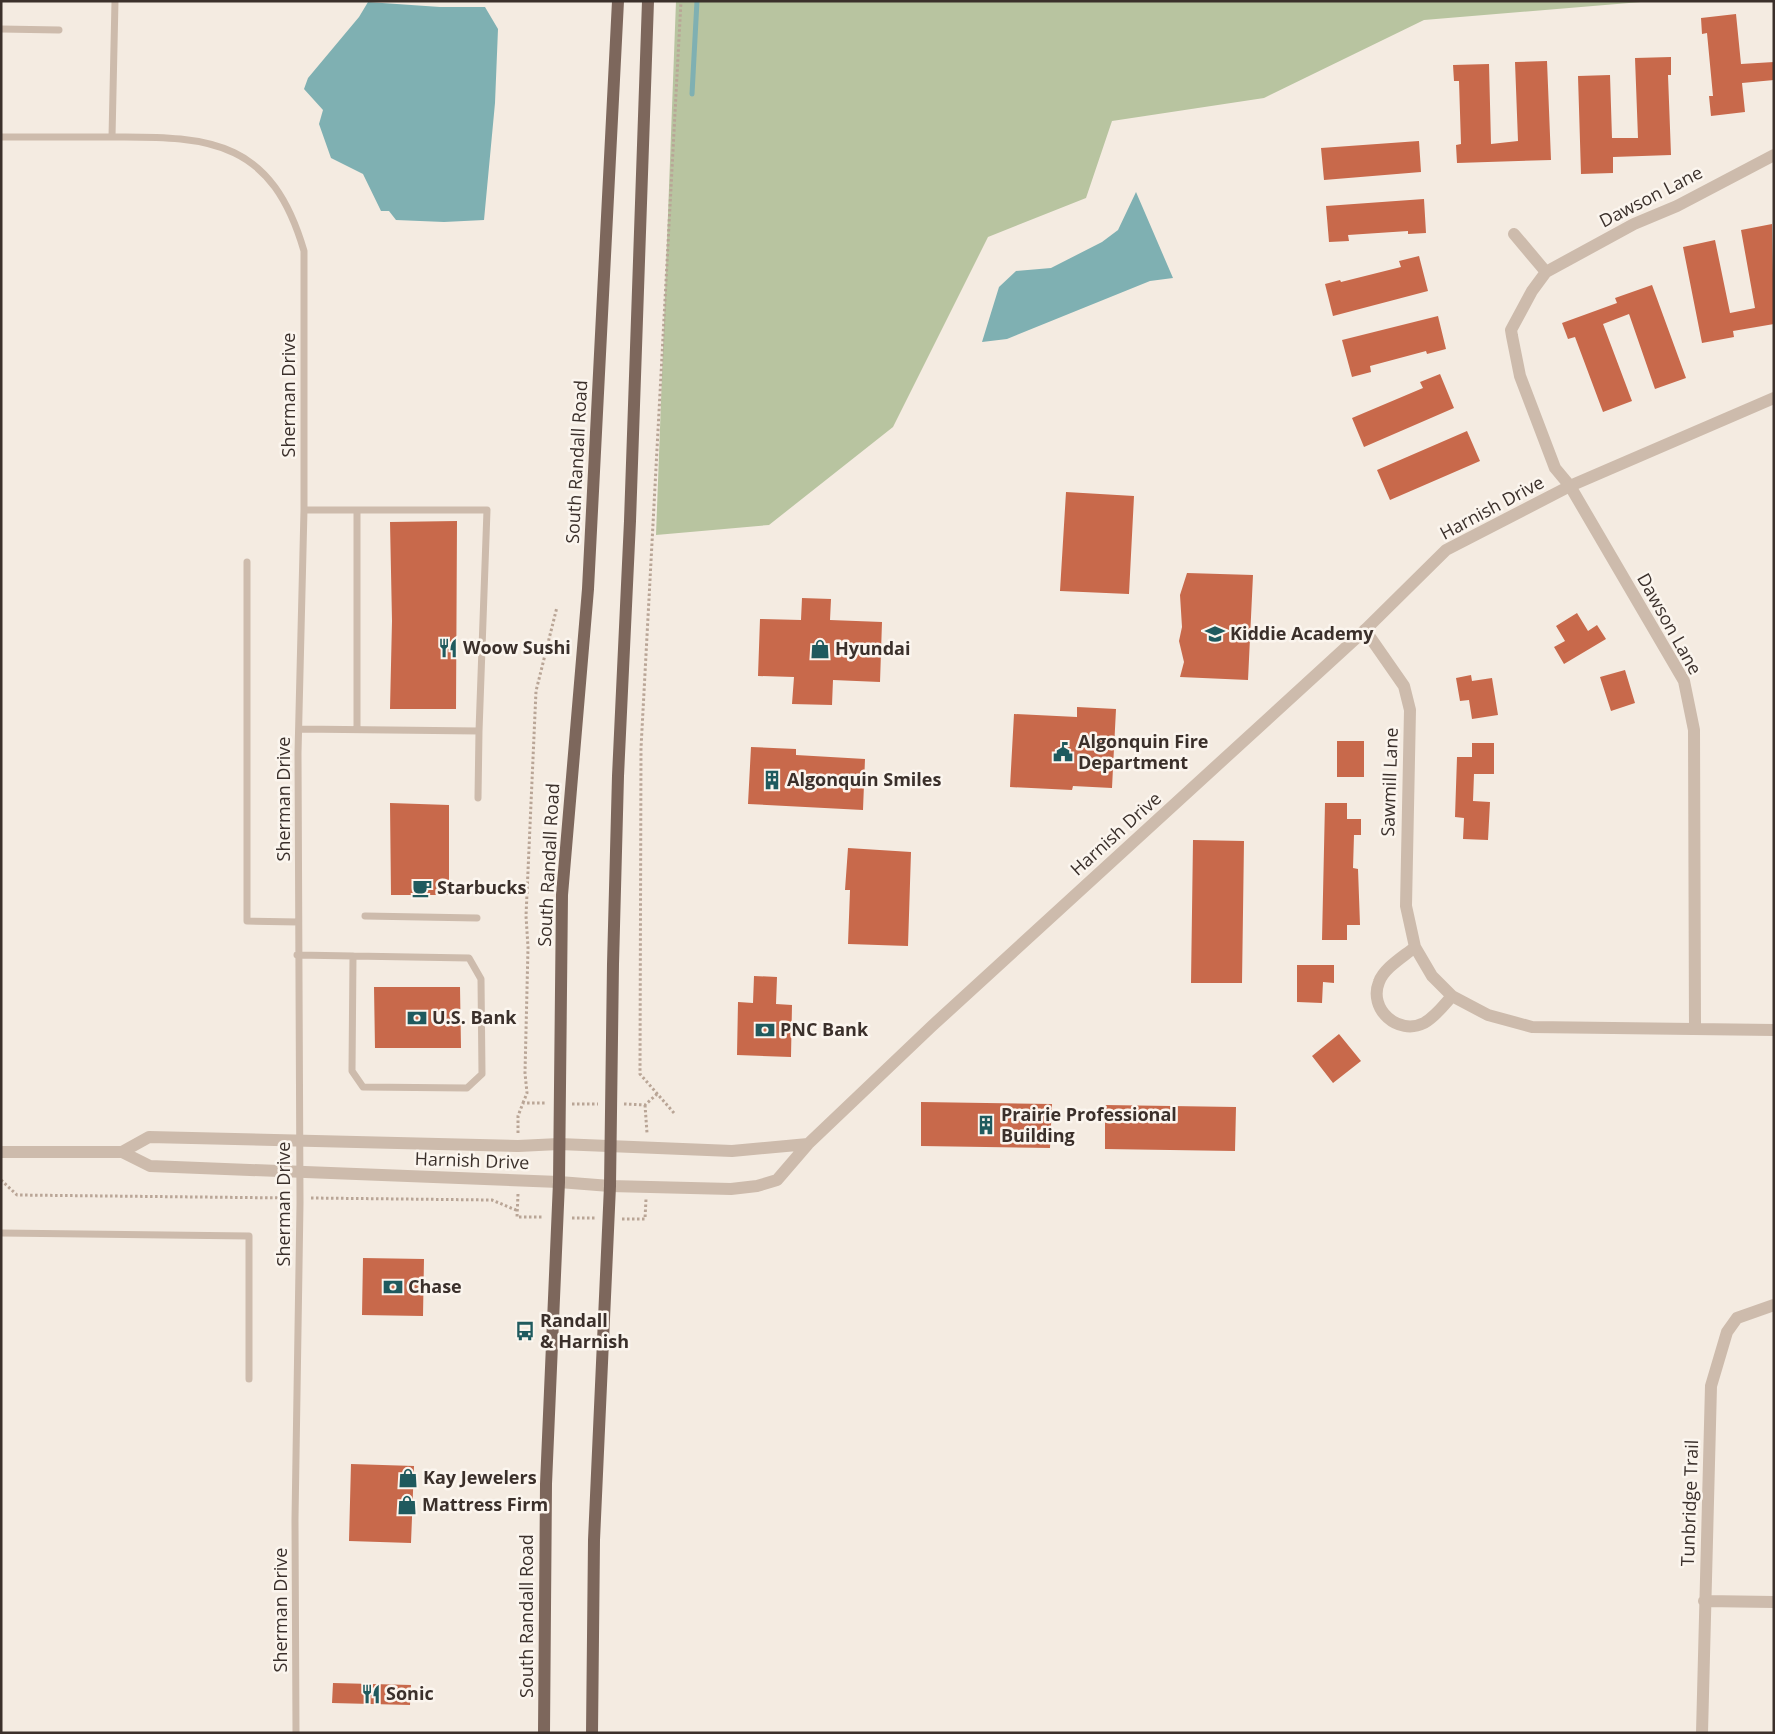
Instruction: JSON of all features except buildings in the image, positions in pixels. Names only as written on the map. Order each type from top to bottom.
[{"type":"main road","name":"South Randall Road","points":[[544,1733],[546,1484],[558,1182],[562,895],[588,589],[618,1]]},
{"type":"main road","points":[[592,1733],[594,1540],[612,1146],[618,776],[630,521],[648,1]]},
{"type":"street","name":"Dawson Lane","points":[[1695,1029],[1694,730],[1684,681],[1570,486],[1555,468],[1520,376],[1511,330],[1532,291],[1546,272],[1619,232],[1677,206],[1774,155]]},
{"type":"street","points":[[1514,234],[1546,272]]},
{"type":"street","name":"Harnish Drive","points":[[1,1152],[122,1152],[150,1166],[518,1180],[610,1186],[731,1189],[757,1186],[777,1180],[808,1144],[932,1026],[1365,630],[1446,550],[1570,486],[1774,398]]},
{"type":"street","name":"Sawmill Lane","points":[[1365,630],[1404,686],[1410,710],[1405,881],[1406,906],[1414,947],[1432,976],[1452,996],[1488,1015],[1532,1027],[1774,1030]]},
{"type":"street","points":[[1414,947],[1384,972],[1379,982],[1376,993],[1383,1014],[1391,1021],[1402,1026],[1413,1026],[1424,1023],[1452,996]]},
{"type":"street","name":"Harnish Drive","points":[[122,1152],[149,1137],[518,1146],[559,1144],[732,1151],[808,1144]]},
{"type":"street","name":"Tunbridge Trail","points":[[1702,1733],[1711,1386],[1727,1332],[1737,1318],[1774,1305]]},
{"type":"street","points":[[1704,1601],[1774,1602]]},
{"type":"lane","points":[[112,137],[115,1]]},
{"type":"lane","points":[[1,29],[59,30]]},
{"type":"lane","name":"Sherman Drive","points":[[1,137],[180,138],[211,143],[234,152],[254,165],[270,180],[288,206],[304,251],[304,510],[299,729],[297,955],[300,1198],[295,1520],[296,1733]]},
{"type":"lane","points":[[304,510],[487,510],[478,798]]},
{"type":"lane","points":[[357,510],[357,730]]},
{"type":"lane","points":[[247,562],[247,921],[298,922]]},
{"type":"lane","points":[[299,729],[479,731]]},
{"type":"lane","points":[[365,916],[477,918]]},
{"type":"lane","points":[[297,955],[468,958],[481,979],[482,1074],[467,1088],[363,1087],[352,1071],[353,956]]},
{"type":"lane","points":[[1,1233],[249,1236],[249,1379]]},
{"type":"path","points":[[674,1113],[640,1074],[641,748],[681,1]]},
{"type":"path","points":[[518,1146],[518,1116],[527,1093],[525,1074],[528,947],[526,916],[536,700],[557,607]]},
{"type":"path","points":[[523,1103],[645,1105],[658,1094]]},
{"type":"path","points":[[645,1105],[648,1148]]},
{"type":"path","points":[[1,1180],[17,1195],[492,1200],[516,1210]]},
{"type":"path","points":[[518,1180],[517,1217],[645,1219],[647,1187]]},
{"type":"green space","points":[[676,1],[1653,1],[1424,20],[1264,98],[1112,121],[1086,198],[988,237],[893,427],[769,525],[656,535]]},
{"type":"water","points":[[368,2],[440,7],[485,7],[498,29],[495,103],[484,220],[444,222],[396,220],[389,211],[381,211],[363,174],[331,158],[319,124],[323,110],[304,89],[308,78],[359,17]]},
{"type":"water","points":[[1136,192],[1173,278],[1150,281],[1007,339],[982,342],[999,287],[1016,271],[1051,268],[1102,242],[1118,230]]},
{"type":"waterway","points":[[692,94],[697,1]]},
{"type":"place","name":"Kiddie Academy","points":[[1215,634]]},
{"type":"place","name":"Woow Sushi","points":[[448,648]]},
{"type":"place","name":"Hyundai","points":[[820,649]]},
{"type":"place","name":"Algonquin Fire Department","points":[[1063,752]]},
{"type":"place","name":"Algonquin Smiles","points":[[772,780]]},
{"type":"place","name":"Starbucks","points":[[422,888]]},
{"type":"place","name":"U.S. Bank","points":[[417,1018]]},
{"type":"place","name":"PNC Bank","points":[[765,1030]]},
{"type":"place","name":"Prairie Professional Building","points":[[986,1125]]},
{"type":"place","name":"Chase","points":[[393,1287]]},
{"type":"place","name":"Randall & Harnish","points":[[525,1331]]},
{"type":"place","name":"Kay Jewelers","points":[[408,1478]]},
{"type":"place","name":"Mattress Firm","points":[[407,1505]]},
{"type":"place","name":"Sonic","points":[[371,1694]]}]
